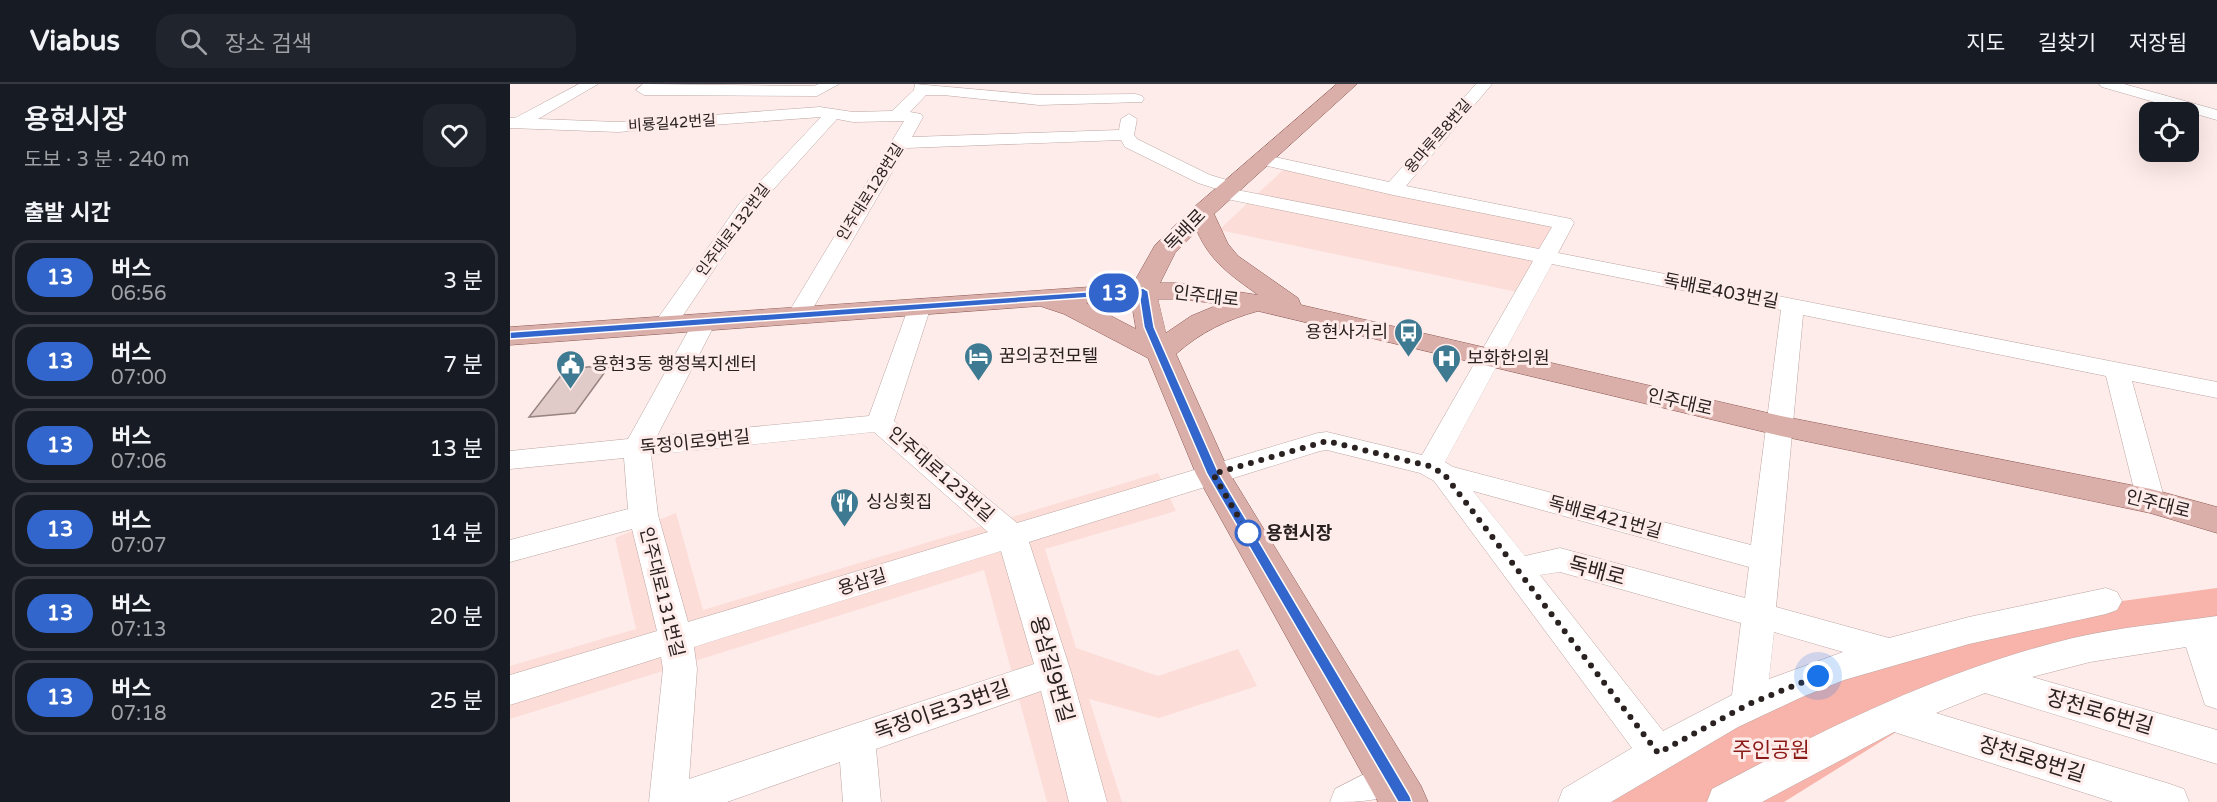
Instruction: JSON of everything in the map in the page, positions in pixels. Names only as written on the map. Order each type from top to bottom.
[{"type":"main road","name":"독배로","points":[[1143,291],[1164,249],[1261,159],[1348,84]]},
{"type":"main road","points":[[1201,213],[1217,247],[1229,261],[1299,313]]},
{"type":"main road","points":[[1143,291],[1149,327],[1213,474],[1398,790]]},
{"type":"main road","name":"인주대로","points":[[510,336],[1036,298],[1180,291],[1258,303],[1781,426],[2151,501],[2217,520]]},
{"type":"main road","points":[[1036,298],[1074,308],[1160,353]]},
{"type":"main road","points":[[1160,353],[1185,330],[1220,311],[1258,303]]},
{"type":"street","points":[[514,123],[590,84]]},
{"type":"street","points":[[653,84],[644,90],[817,91],[831,84]]},
{"type":"street","points":[[901,143],[1126,135],[1137,91],[1105,84]]},
{"type":"street","name":"용마루로8번길","points":[[1393,189],[1484,84]]},
{"type":"street","points":[[2108,84],[2217,115]]},
{"type":"street","name":"인주대로128번길","points":[[896,116],[923,87],[1040,100],[1137,91]]},
{"type":"street","points":[[995,140],[1006,116],[1026,98]]},
{"type":"street","name":"비룡길42번길","points":[[514,123],[618,127],[820,112],[853,117],[896,116]]},
{"type":"street","name":"인주대로132번길","points":[[665,325],[746,208],[833,114]]},
{"type":"street","name":"인주대로128번길","points":[[798,315],[818,276],[915,117],[896,116]]},
{"type":"street","name":"독배로403번길","points":[[1126,135],[1141,149],[1227,190],[2217,390]]},
{"type":"street","points":[[1261,159],[1393,189],[1563,223],[1547,256],[1489,357],[1436,470],[1518,570],[1658,753]]},
{"type":"street","points":[[1749,704],[1793,305]]},
{"type":"street","name":"인주대로123번길","points":[[920,306],[880,423],[1012,536]]},
{"type":"street","points":[[637,448],[704,322]]},
{"type":"street","points":[[2117,370],[2151,501]]},
{"type":"street","name":"독정이로9번길","points":[[510,460],[880,423]]},
{"type":"street","name":"독배로421번길","points":[[1213,474],[1327,441],[1766,560]]},
{"type":"street","name":"인주대로131번길","points":[[637,448],[643,516],[678,654]]},
{"type":"street","name":"용삼길","points":[[510,690],[678,654],[1012,536],[1213,474]]},
{"type":"street","name":"인주대로131번길","points":[[510,551],[643,516]]},
{"type":"street","name":"용삼길9번길","points":[[1012,536],[1040,676],[1088,802]]},
{"type":"street","name":"독배로","points":[[1518,570],[1560,560],[1760,616]]},
{"type":"street","points":[[1577,802],[1658,753],[1749,704],[1888,651],[2000,622],[2106,602]]},
{"type":"street","points":[[1760,616],[1888,651]]},
{"type":"street","points":[[1726,802],[1801,760],[1893,716],[1983,678],[2074,651],[2208,631],[2217,694]]},
{"type":"street","points":[[668,802],[678,654]]},
{"type":"street","name":"독정이로33번길","points":[[675,802],[1040,676]]},
{"type":"street","name":"장천로6번길","points":[[1983,678],[2217,747]]},
{"type":"street","name":"장천로8번길","points":[[1893,716],[2170,802]]},
{"type":"street","name":"독정이로33번길","points":[[857,739],[862,802]]},
{"type":"street","points":[[1349,802],[1398,790]]},
{"type":"shaded area","points":[[1284,169],[1556,226],[1522,293],[1219,230]]},
{"type":"shaded area","points":[[1158,473],[1176,511],[1045,549],[1076,648],[1158,676],[1238,649],[1257,686],[1159,718],[1089,699],[1122,802],[1047,802],[984,570],[510,719],[510,666],[636,629],[615,538],[676,513],[703,610]]},
{"type":"green space","name":"주인공원","points":[[2217,588],[2217,623],[1983,678],[1784,802],[1592,802],[1749,704],[2064,609]]},
{"type":"building","points":[[610,365],[575,413],[529,417],[566,369]]},
{"type":"bus line","name":"13","points":[[510,336],[1143,291],[1149,327],[1213,474],[1404,802]]},
{"type":"place","name":"용현사거리","points":[[1409,358]]},
{"type":"place","name":"꿈의궁전모텔","points":[[978,382]]},
{"type":"place","name":"보화한의원","points":[[1446,384]]},
{"type":"place","name":"용현3동 행정복지센터","points":[[571,390]]},
{"type":"place","name":"싱싱횟집","points":[[845,528]]},
{"type":"place","name":"용현시장","points":[[1248,533]]},
{"type":"route","points":[[1248,533],[1213,474],[1327,441],[1429,466],[1444,474],[1658,753],[1749,704],[1818,676]]}]
